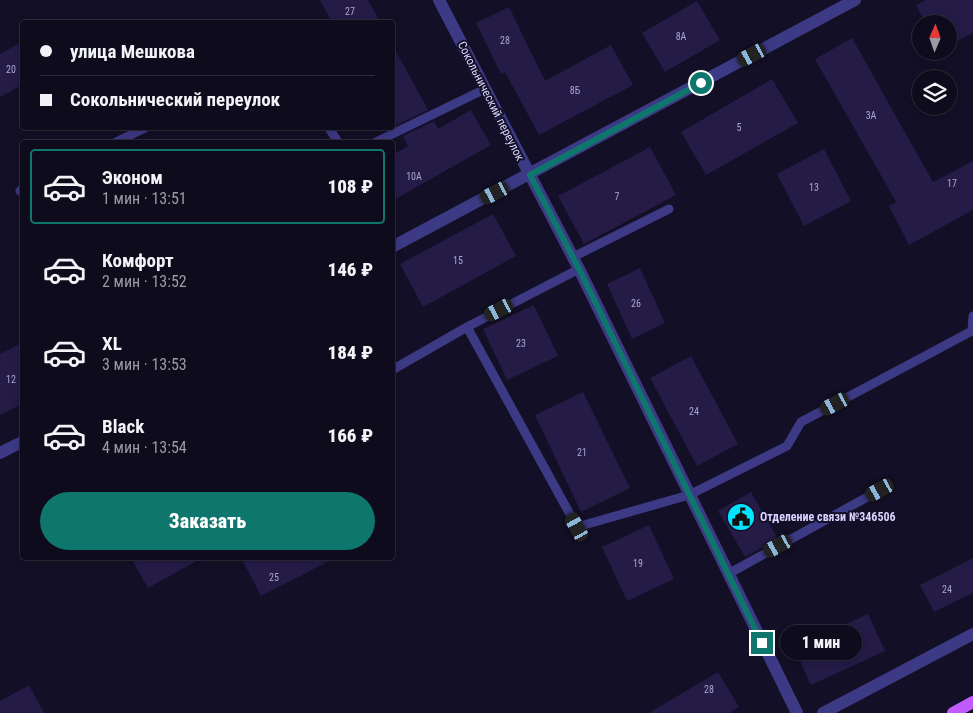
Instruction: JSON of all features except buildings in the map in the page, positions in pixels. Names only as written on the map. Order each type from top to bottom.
[{"type":"main road","points":[[953,713],[973,702]]},
{"type":"street","name":"Сокольнический переулок","points":[[439,0],[573,257],[688,495],[797,713]]},
{"type":"street","points":[[395,246],[855,0]]},
{"type":"street","points":[[0,453],[20,443]]},
{"type":"street","points":[[823,713],[973,634]]},
{"type":"lane","points":[[380,140],[485,89]]},
{"type":"lane","points":[[120,140],[141,130]]},
{"type":"lane","points":[[573,257],[669,209]]},
{"type":"lane","points":[[395,368],[467,327],[579,269]]},
{"type":"lane","points":[[467,327],[577,527],[688,495],[788,446],[801,422],[972,331],[973,316]]},
{"type":"lane","points":[[728,574],[880,490]]},
{"type":"place","name":"Отделение связи №346506","points":[[741,517]]},
{"type":"route","points":[[701,83],[530,175],[579,269],[762,643]]}]
